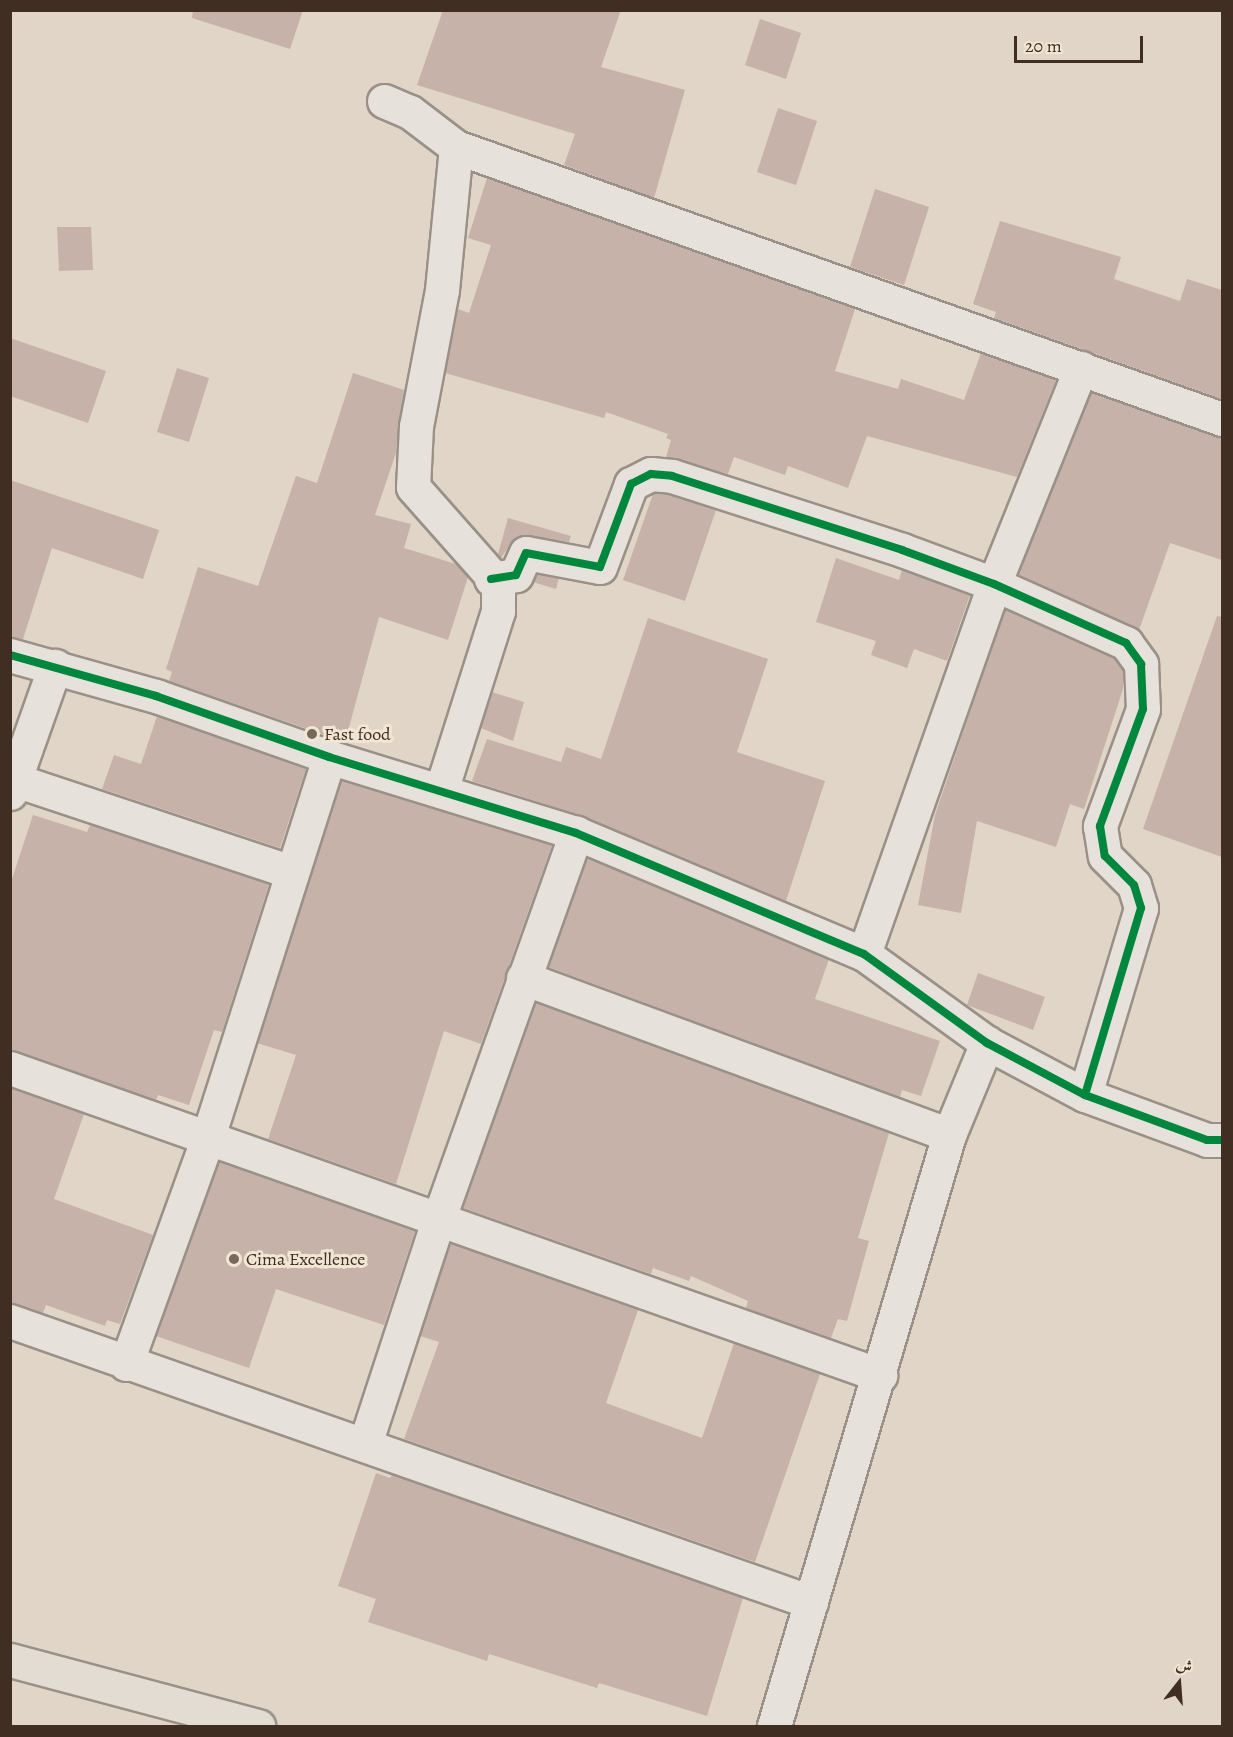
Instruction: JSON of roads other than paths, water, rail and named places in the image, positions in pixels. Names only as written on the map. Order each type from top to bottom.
[{"type":"highway","points":[[10,1660],[258,1726]]},
{"type":"street","points":[[384,101],[410,112],[456,147],[1222,419]]},
{"type":"street","points":[[441,791],[498,611],[498,583],[491,579],[413,487],[416,426],[442,290],[456,147]]},
{"type":"street","points":[[864,954],[994,584],[1081,368]]},
{"type":"street","points":[[491,579],[516,575],[526,553],[600,567],[631,484],[651,474],[672,476],[891,547],[994,584],[1126,643],[1141,664],[1143,709],[1100,826],[1105,856],[1134,885],[1141,908],[1085,1095]]},
{"type":"street","points":[[10,655],[156,696],[329,757],[576,832],[864,954],[987,1043],[1085,1095],[1207,1140],[1222,1140]]},
{"type":"street","points":[[55,666],[13,787],[292,873]]},
{"type":"street","points":[[126,1364],[207,1140],[329,757]]},
{"type":"street","points":[[364,1444],[439,1218],[576,832]]},
{"type":"street","points":[[523,978],[950,1135]]},
{"type":"street","points":[[774,1726],[950,1135],[987,1043]]},
{"type":"street","points":[[10,1068],[207,1140],[439,1218],[880,1375]]},
{"type":"street","points":[[10,1321],[126,1364],[364,1444],[811,1602]]},
{"type":"place","name":"Fast food","points":[[312,734]]},
{"type":"place","name":"Cima Excellence","points":[[234,1259]]}]
